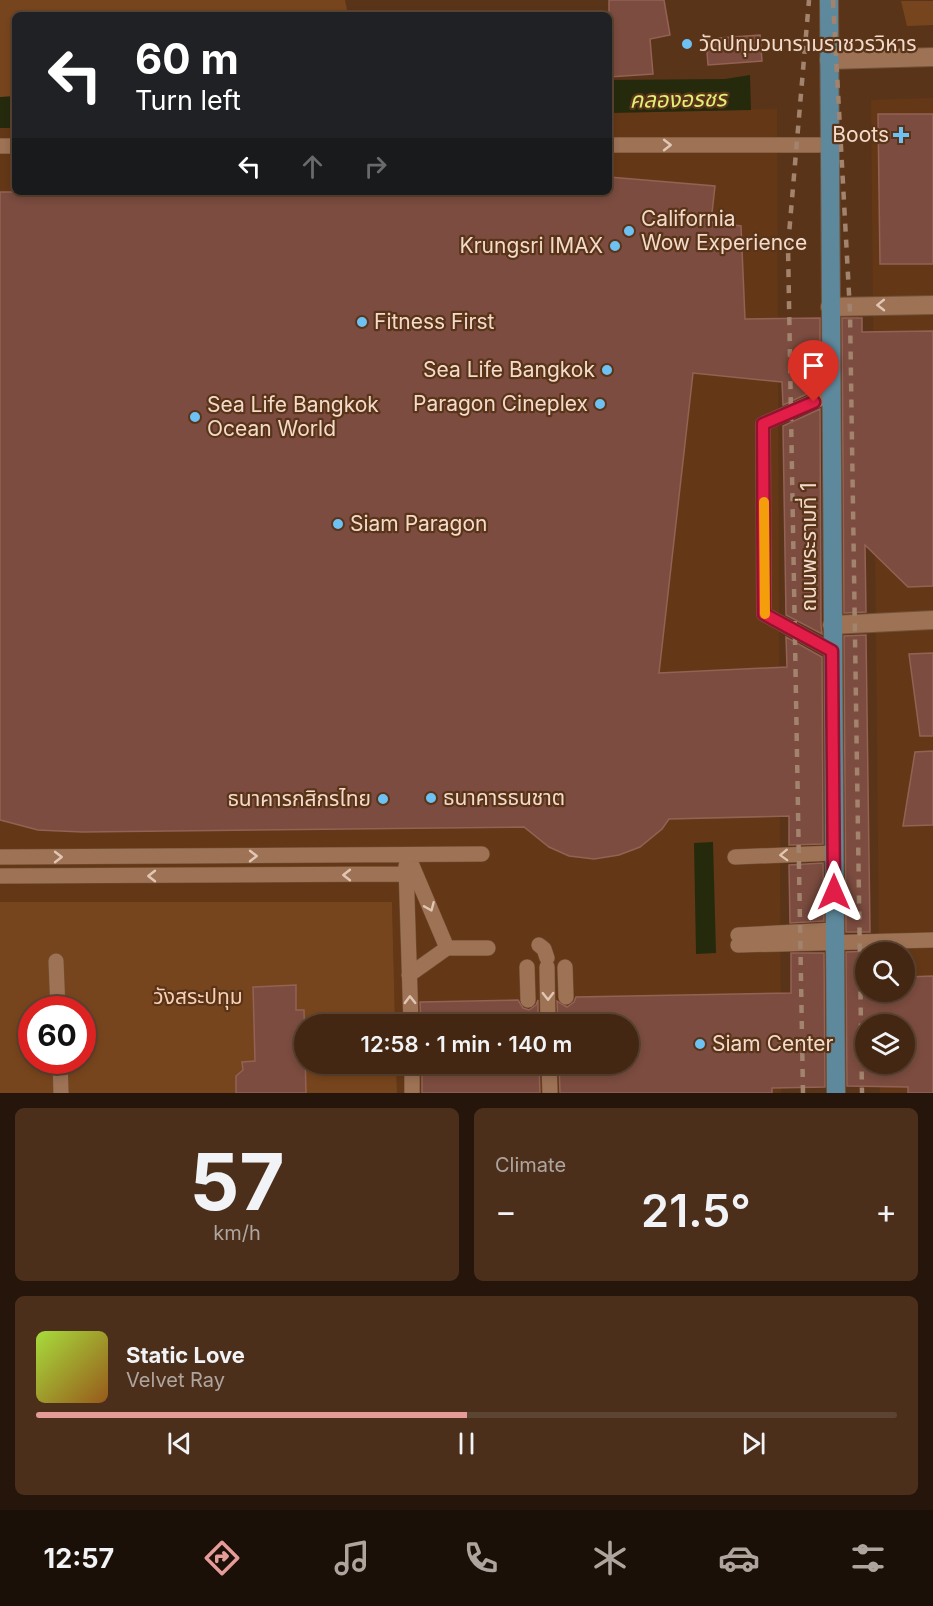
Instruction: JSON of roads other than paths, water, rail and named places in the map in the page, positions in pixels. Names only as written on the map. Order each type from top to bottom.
[{"type":"main road","name":"ถนนพระรามที่ 1","points":[[829,0],[836,1093]]},
{"type":"street","points":[[829,60],[933,57]]},
{"type":"street","points":[[830,306],[933,305]]},
{"type":"street","points":[[832,625],[933,620]]},
{"type":"lane","points":[[612,145],[829,145]]},
{"type":"lane","points":[[831,394],[763,424],[763,448],[764,614],[832,651]]},
{"type":"lane","points":[[735,857],[834,853]]},
{"type":"lane","points":[[407,854],[411,1014]]},
{"type":"lane","points":[[407,854],[447,948]]},
{"type":"lane","points":[[0,857],[482,854]]},
{"type":"lane","points":[[0,876],[406,874]]},
{"type":"lane","points":[[738,940],[834,936],[933,940]]},
{"type":"lane","points":[[410,975],[447,948],[488,948]]},
{"type":"lane","points":[[545,957],[548,1014]]},
{"type":"lane","points":[[56,961],[57,996]]},
{"type":"lane","points":[[527,967],[528,1000]]},
{"type":"lane","points":[[565,967],[566,998]]},
{"type":"lane","points":[[60,1074],[61,1093]]},
{"type":"lane","points":[[412,1074],[412,1093]]},
{"type":"lane","points":[[549,1074],[550,1093]]},
{"type":"water","name":"คลองอรชร","points":[[750,75],[751,110],[612,113],[612,80],[725,79]]},
{"type":"water","points":[[12,96],[12,128],[0,128],[0,97]]},
{"type":"water","points":[[713,842],[716,953],[696,954],[694,843]]},
{"type":"railway","points":[[803,1093],[788,246],[809,0]]},
{"type":"railway","points":[[833,0],[850,312],[862,1093]]},
{"type":"place","name":"วัดปทุมวนารามราชวรวิหาร","points":[[687,44]]},
{"type":"place","name":"Boots","points":[[901,135]]},
{"type":"place","name":"California Wow Experience","points":[[629,231]]},
{"type":"place","name":"Krungsri IMAX","points":[[615,246]]},
{"type":"place","name":"Fitness First","points":[[362,322]]},
{"type":"place","name":"Sea Life Bangkok","points":[[607,370]]},
{"type":"place","name":"Paragon Cineplex","points":[[600,404]]},
{"type":"place","name":"Sea Life Bangkok Ocean World","points":[[195,417]]},
{"type":"place","name":"Siam Paragon","points":[[338,524]]},
{"type":"place","name":"ธนาคารธนชาต","points":[[431,798]]},
{"type":"place","name":"ธนาคารกสิกรไทย","points":[[383,799]]},
{"type":"place","name":"Siam Center","points":[[700,1044]]},
{"type":"park label","name":"วังสระปทุม","points":[[198,997]]}]
